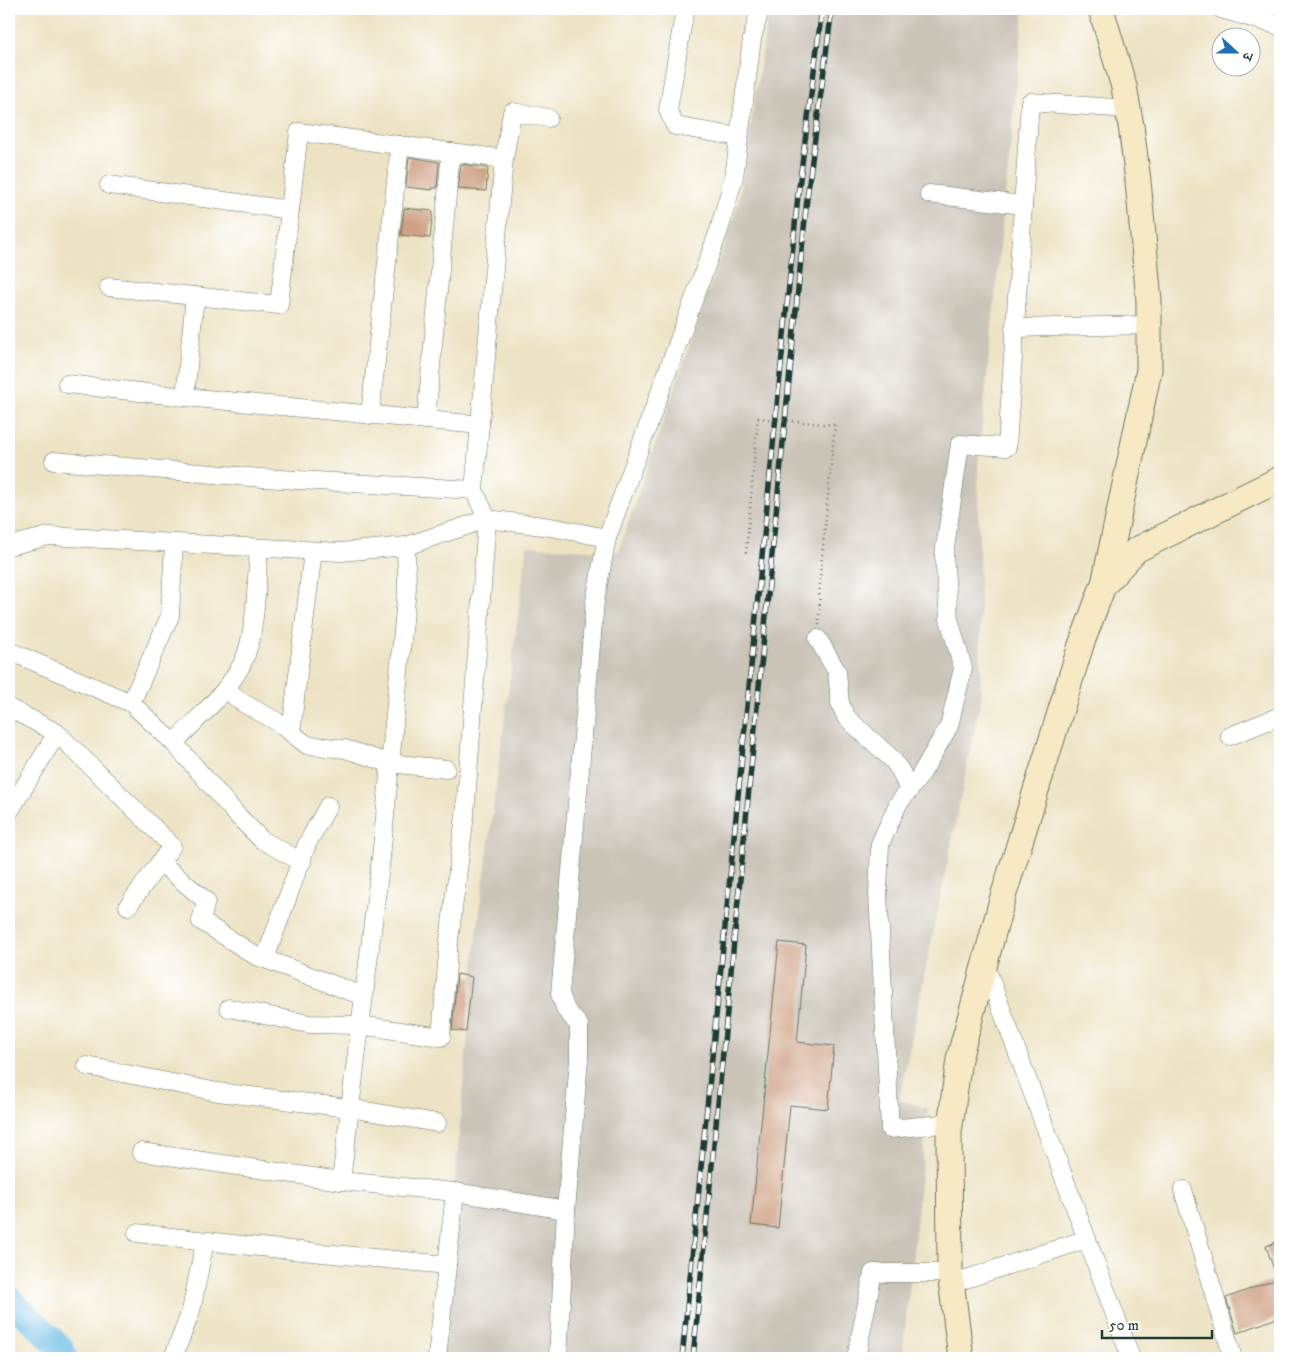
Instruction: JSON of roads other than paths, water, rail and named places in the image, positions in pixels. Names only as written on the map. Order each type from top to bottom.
[{"type":"main road","points":[[961,1358],[950,1279],[951,1123],[960,1059],[1002,900],[1081,645],[1104,586],[1149,370],[1149,301],[1141,209],[1128,109],[1124,87],[1101,9]]},
{"type":"main road","points":[[1104,586],[1136,550],[1280,479]]},
{"type":"street","points":[[684,9],[668,110],[675,126],[739,137]]},
{"type":"street","points":[[558,1358],[566,1210],[579,1059],[579,1025],[566,1010],[560,994],[595,602],[607,538],[719,230],[734,177],[752,39],[760,9]]},
{"type":"street","points":[[1220,9],[1280,26]]},
{"type":"street","points":[[951,1123],[890,1128],[878,893],[880,844],[898,804],[920,776],[949,726],[963,668],[948,618],[944,555],[960,444],[1007,447],[1030,102],[1128,109]]},
{"type":"street","points":[[229,1008],[309,1024],[360,1025],[441,1038],[449,940],[465,815],[487,519],[474,490],[504,159],[512,112],[548,118]]},
{"type":"street","points":[[109,287],[279,305],[299,132],[504,159]]},
{"type":"street","points":[[370,415],[400,145]]},
{"type":"street","points":[[426,420],[451,152]]},
{"type":"street","points":[[109,185],[290,210]]},
{"type":"street","points":[[929,194],[1023,205]]},
{"type":"street","points":[[185,397],[195,296]]},
{"type":"street","points":[[1014,328],[1148,325]]},
{"type":"street","points":[[67,384],[480,425]]},
{"type":"street","points":[[54,461],[263,478],[474,490]]},
{"type":"street","points":[[10,548],[49,536],[341,552],[406,546],[487,519],[551,527],[607,538]]},
{"type":"street","points":[[131,703],[170,616],[174,544]]},
{"type":"street","points":[[341,1181],[381,858],[388,763],[407,589],[406,546]]},
{"type":"street","points":[[174,743],[226,689],[243,661],[254,609],[259,548]]},
{"type":"street","points":[[291,732],[313,551]]},
{"type":"street","points":[[818,639],[837,672],[840,703],[846,717],[893,760],[909,790]]},
{"type":"street","points":[[9,651],[131,703],[174,743],[236,814],[262,840],[302,862]]},
{"type":"street","points":[[226,689],[243,703],[276,721],[308,745],[346,750],[388,763],[446,768]]},
{"type":"street","points":[[9,708],[57,734],[172,846],[128,906]]},
{"type":"street","points":[[1230,736],[1280,716]]},
{"type":"street","points":[[9,812],[57,734]]},
{"type":"street","points":[[265,959],[308,844],[328,806]]},
{"type":"street","points":[[160,862],[206,901],[201,920],[256,956],[363,996]]},
{"type":"street","points":[[985,964],[1131,1358]]},
{"type":"street","points":[[87,1066],[218,1092],[350,1108],[437,1123]]},
{"type":"street","points":[[141,1152],[341,1181],[455,1192],[566,1210]]},
{"type":"street","points":[[1183,1190],[1233,1358]]},
{"type":"street","points":[[438,1358],[455,1192]]},
{"type":"street","points":[[137,1232],[205,1241],[447,1265]]},
{"type":"street","points":[[856,1358],[873,1273],[950,1279],[1086,1239]]},
{"type":"street","points":[[173,1358],[192,1311],[205,1241]]},
{"type":"waterway","points":[[9,1299],[61,1348],[65,1358]]},
{"type":"railway","points":[[682,1358],[798,195],[822,9]]},
{"type":"railway","points":[[693,1358],[807,198],[832,9]]}]
